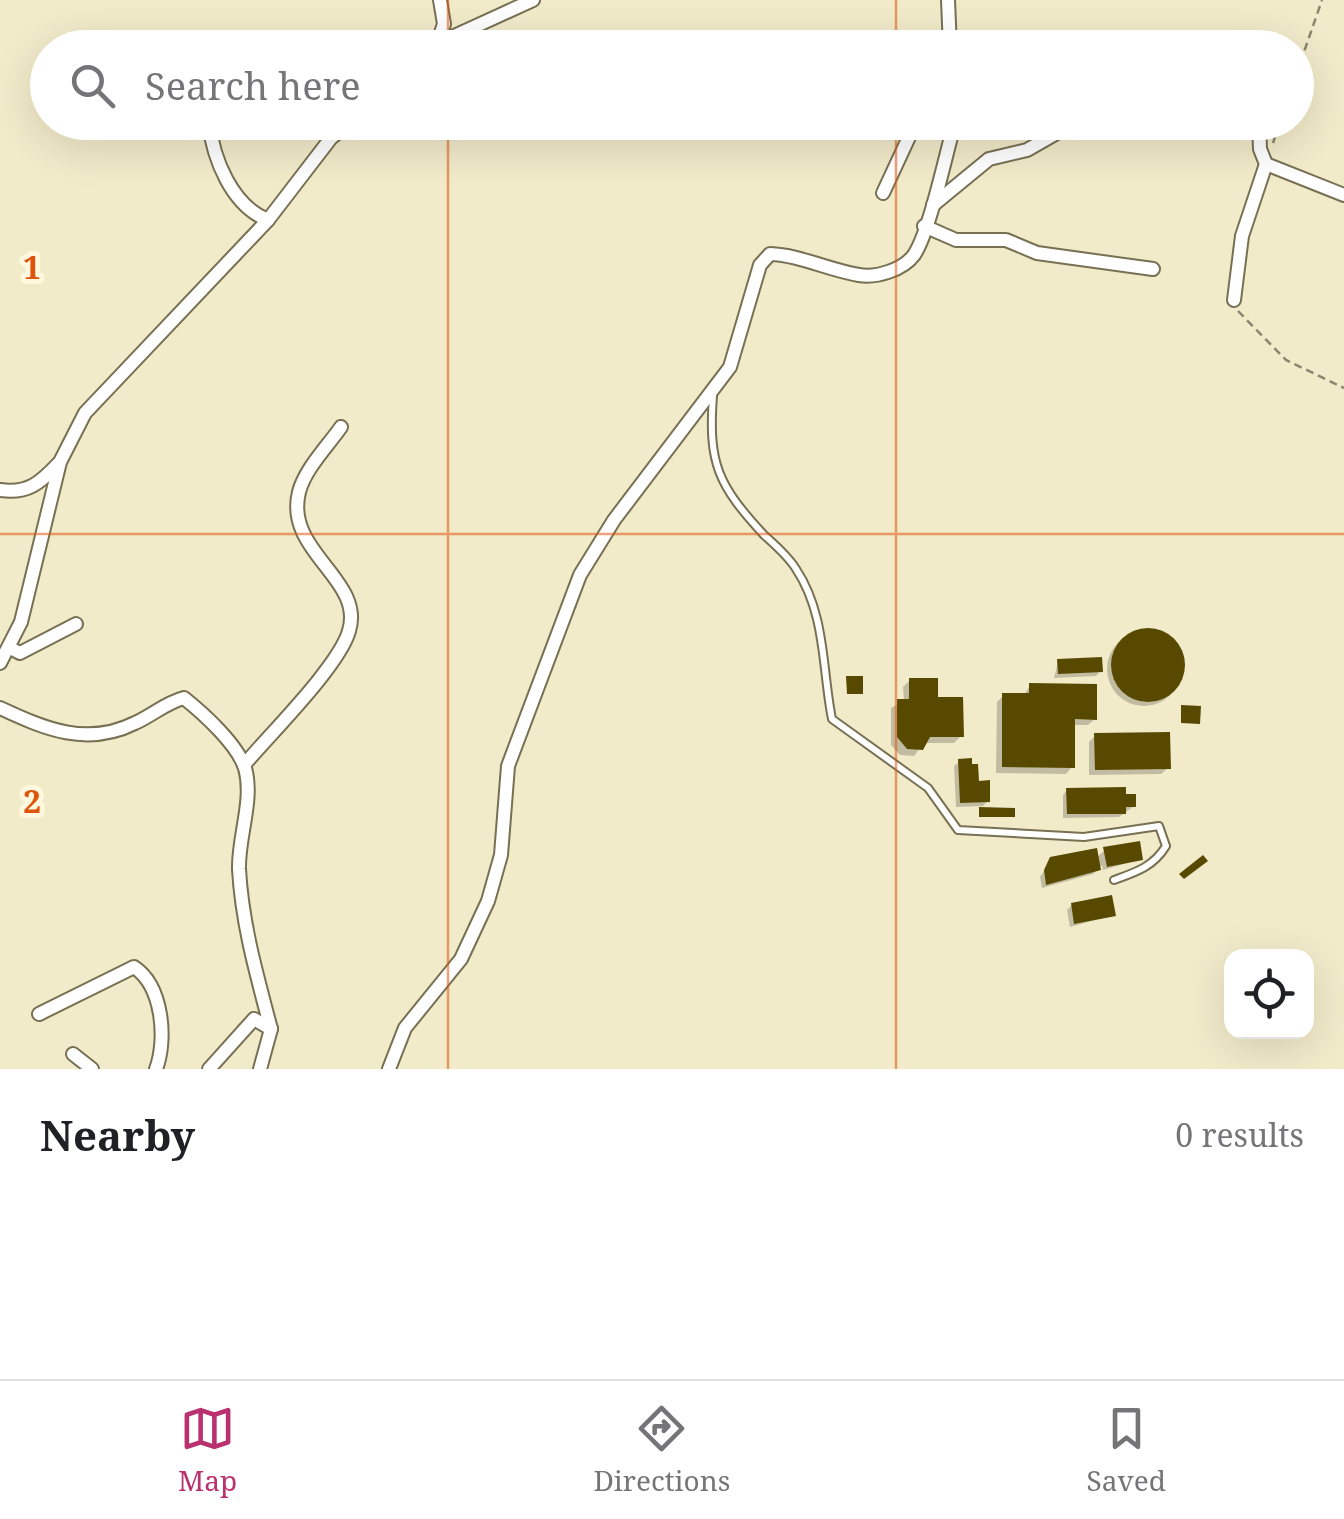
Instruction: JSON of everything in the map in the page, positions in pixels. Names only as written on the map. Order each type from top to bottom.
[{"type":"street","points":[[440,0],[442,30]]},
{"type":"street","points":[[469,30],[533,0]]},
{"type":"street","points":[[948,0],[949,30]]},
{"type":"street","points":[[215,140],[227,181],[244,205],[268,220]]},
{"type":"street","points":[[0,663],[21,622],[60,462],[85,413],[268,220],[329,140]]},
{"type":"street","points":[[883,193],[908,140]]},
{"type":"street","points":[[389,1069],[405,1028],[461,959],[488,901],[502,856],[508,766],[580,575],[614,520],[730,366],[760,265],[770,254],[792,254],[817,266],[865,276],[893,271],[914,256],[950,140]]},
{"type":"street","points":[[931,206],[989,159],[1027,150],[1044,140]]},
{"type":"street","points":[[1234,300],[1242,236],[1266,164],[1260,140]]},
{"type":"street","points":[[1266,164],[1344,195]]},
{"type":"street","points":[[924,226],[956,240],[1006,240],[1037,253],[1153,269]]},
{"type":"street","points":[[244,765],[335,657],[350,631],[351,608],[340,586],[303,539],[299,514],[299,493],[310,470],[341,427]]},
{"type":"street","points":[[0,490],[36,486],[60,462]]},
{"type":"street","points":[[10,648],[20,653],[32,650],[76,624]]},
{"type":"street","points":[[0,708],[54,733],[95,736],[134,724],[169,702],[184,698],[200,711],[244,765],[247,786],[238,862],[242,913],[271,1029],[260,1069]]},
{"type":"street","points":[[39,1014],[134,968],[142,973],[164,1029],[156,1069]]},
{"type":"street","points":[[209,1069],[254,1019],[271,1029]]},
{"type":"street","points":[[73,1054],[92,1069]]},
{"type":"lane","points":[[714,390],[709,444],[716,466],[738,506],[796,569],[816,616],[832,719],[928,788],[958,830],[1084,838],[1158,826],[1166,846],[1159,857],[1146,869],[1114,880]]},
{"type":"path","points":[[1312,30],[1322,0]]},
{"type":"path","points":[[1266,164],[1274,140]]},
{"type":"path","points":[[1234,300],[1250,328],[1286,360],[1344,388]]},
{"type":"building","points":[[1148,628],[1174,639],[1185,665],[1174,691],[1148,702],[1122,691],[1111,665],[1122,639]]},
{"type":"building","points":[[1102,657],[1103,672],[1058,674],[1057,659]]},
{"type":"building","points":[[846,676],[863,676],[863,694],[847,694]]},
{"type":"building","points":[[909,678],[938,678],[938,697],[963,697],[964,737],[930,737],[923,750],[907,749],[897,737],[897,699],[909,699]]},
{"type":"building","points":[[1029,683],[1097,684],[1097,720],[1075,719],[1075,768],[1002,767],[1002,693],[1029,693]]},
{"type":"building","points":[[1181,705],[1201,706],[1200,724],[1181,723]]},
{"type":"building","points":[[1170,732],[1171,769],[1095,770],[1094,733]]},
{"type":"building","points":[[972,758],[972,764],[978,764],[979,781],[990,780],[990,802],[960,803],[958,759]]},
{"type":"building","points":[[1126,787],[1126,794],[1136,794],[1136,807],[1126,807],[1126,814],[1067,814],[1066,788]]},
{"type":"building","points":[[979,807],[1015,808],[1015,817],[979,817]]},
{"type":"building","points":[[1140,841],[1143,860],[1107,867],[1103,847]]},
{"type":"building","points":[[1097,848],[1101,870],[1046,885],[1044,870],[1050,857]]},
{"type":"building","points":[[1203,855],[1208,861],[1184,879],[1179,874]]},
{"type":"building","points":[[1112,895],[1116,916],[1074,924],[1071,903]]}]
